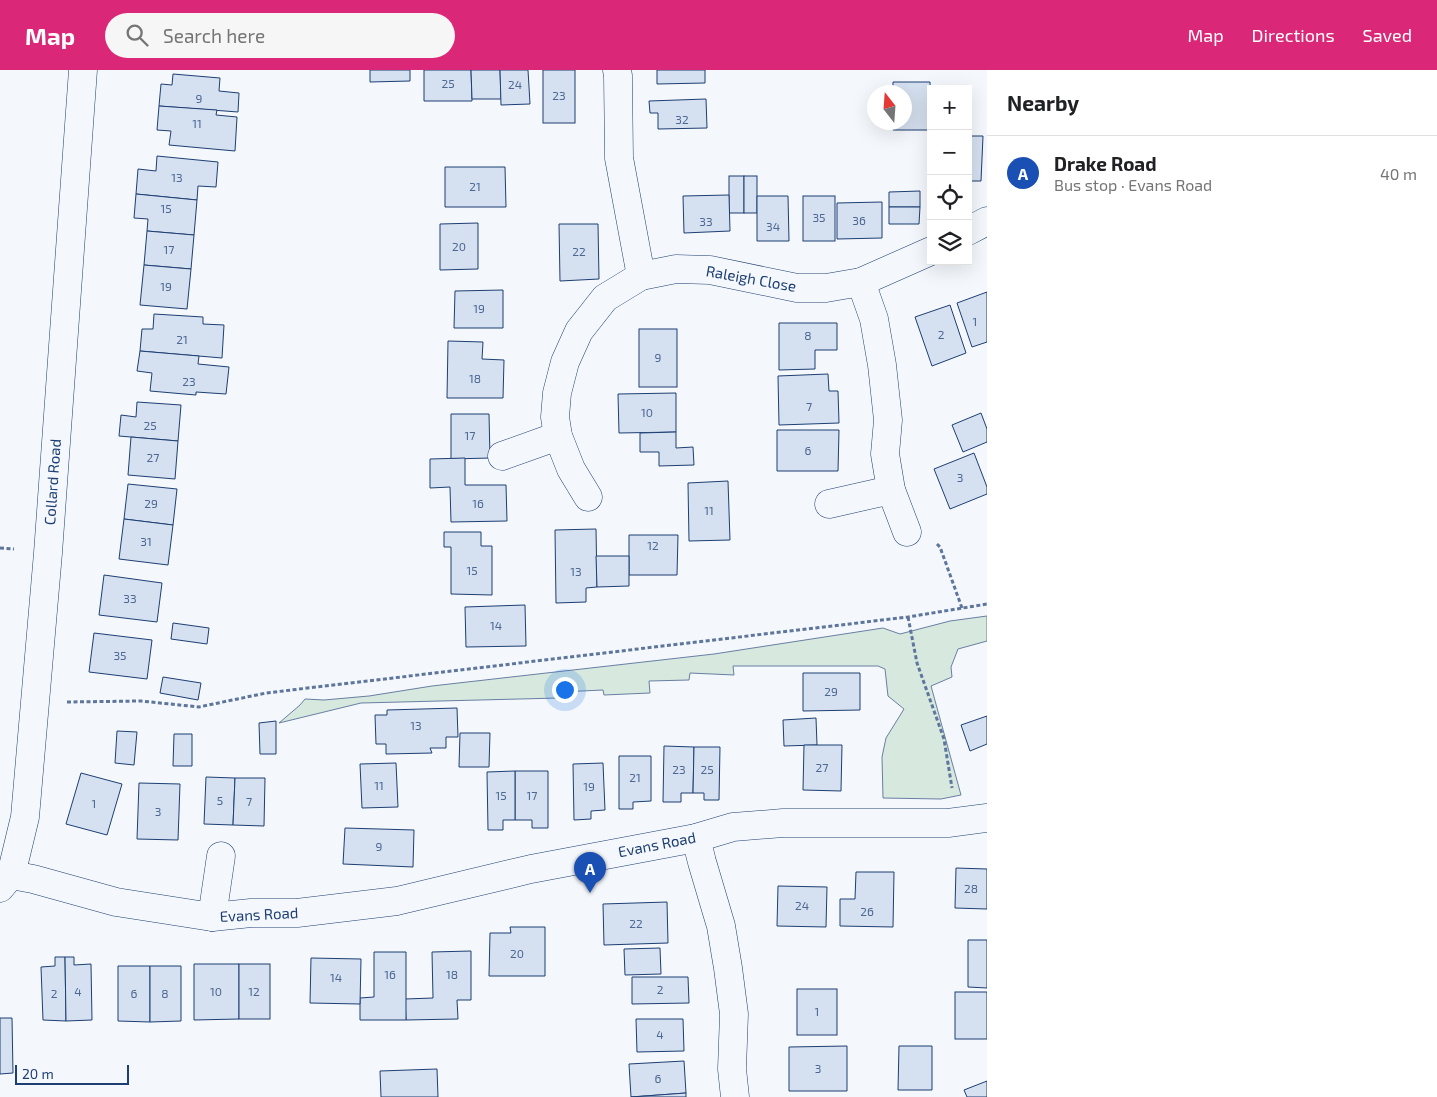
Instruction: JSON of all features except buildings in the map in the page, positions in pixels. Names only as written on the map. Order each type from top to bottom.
[{"type":"street","name":"Collard Road","points":[[5,882],[25,817],[48,553],[83,70]]},
{"type":"street","points":[[617,70],[619,158],[641,276]]},
{"type":"street","points":[[972,229],[987,221]]},
{"type":"street","name":"Raleigh Close","points":[[588,497],[571,469],[558,436],[555,418],[557,393],[564,362],[579,331],[605,298],[641,276],[676,268],[720,272],[796,288],[826,288],[861,282],[927,254]]},
{"type":"street","points":[[861,282],[874,319],[882,365],[888,420],[886,454],[891,490],[907,532]]},
{"type":"street","points":[[502,456],[558,436]]},
{"type":"street","points":[[829,504],[891,490]]},
{"type":"street","name":"Evans Road","points":[[5,882],[59,886],[116,902],[212,917],[251,913],[296,913],[397,901],[531,869],[696,838],[733,827],[782,823],[948,823],[987,818]]},
{"type":"street","points":[[696,838],[721,926],[734,1014],[732,1069],[736,1097]]},
{"type":"street","name":"Evans Road","points":[[212,917],[221,856]]},
{"type":"path","points":[[907,532],[923,531],[940,547],[962,608]]},
{"type":"path","points":[[34,703],[141,701],[199,707],[266,693],[908,618],[987,604]]},
{"type":"path","points":[[908,618],[917,663],[944,739],[953,795],[948,823]]},
{"type":"shaded area","points":[[987,616],[987,641],[958,649],[951,667],[952,677],[931,686],[961,795],[941,799],[883,798],[882,757],[886,738],[904,709],[888,696],[885,669],[878,666],[733,666],[734,675],[690,673],[689,680],[649,681],[650,693],[604,695],[603,690],[560,692],[559,698],[361,703],[279,723],[305,699],[324,700],[369,696],[432,686],[714,654],[883,628],[900,634],[950,621]]},
{"type":"place","name":"Drake Road","points":[[590,893]]}]
